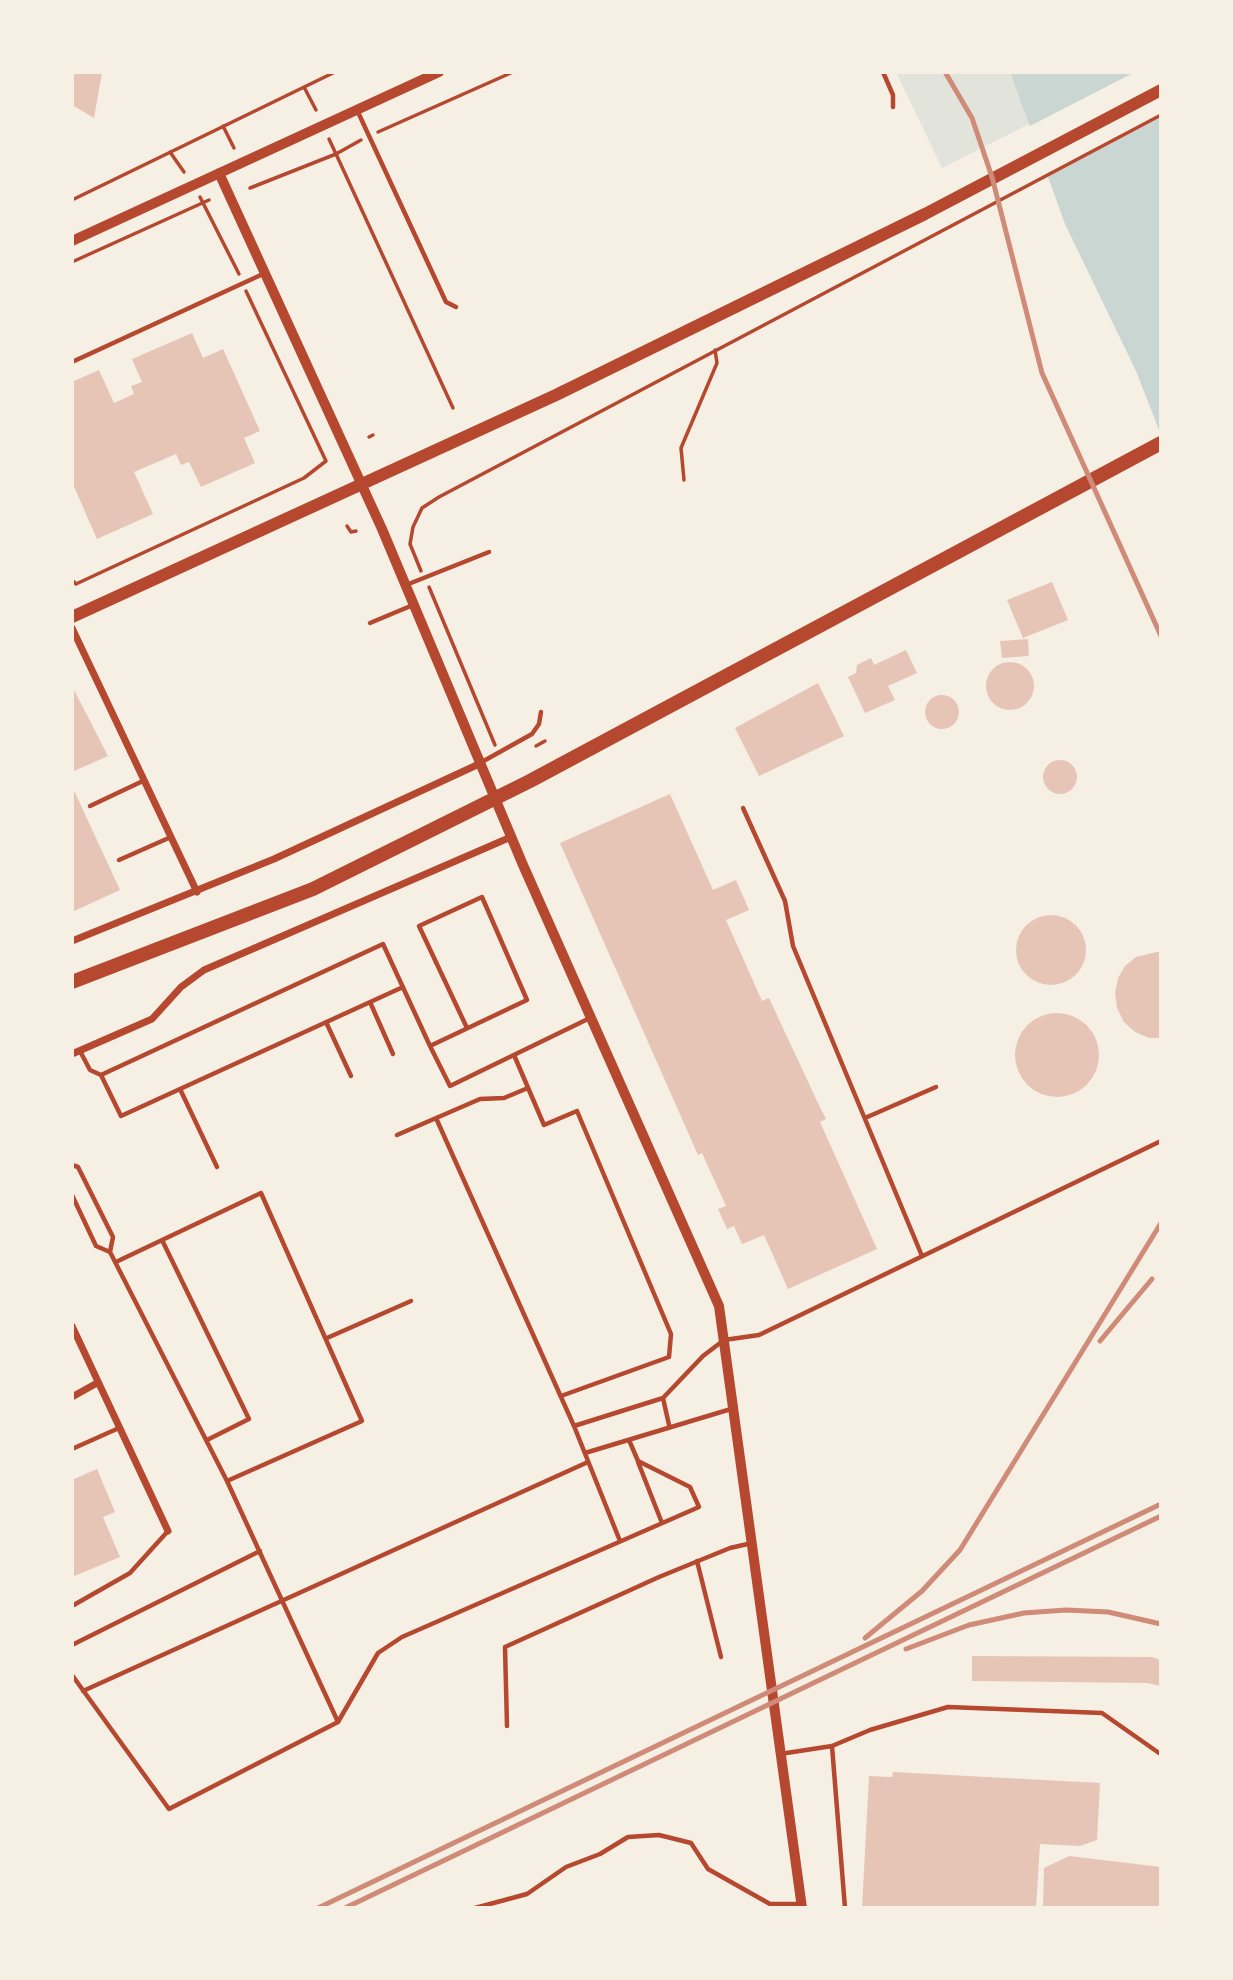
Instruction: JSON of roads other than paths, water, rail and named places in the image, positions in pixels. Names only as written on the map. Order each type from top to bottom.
[{"type":"main road","points":[[72,617],[591,379],[925,214],[1161,90]]},
{"type":"main road","points":[[72,982],[337,877],[530,781],[1161,443]]},
{"type":"street","points":[[72,242],[439,72]]},
{"type":"street","points":[[219,173],[405,585],[496,803],[719,1306],[802,1906]]},
{"type":"street","points":[[72,628],[197,892]]},
{"type":"street","points":[[72,941],[197,892],[389,808],[480,764]]},
{"type":"street","points":[[72,1054],[152,1020],[181,987],[204,970],[511,837]]},
{"type":"street","points":[[72,1326],[167,1531]]},
{"type":"street","points":[[72,1397],[97,1382]]},
{"type":"lane","points":[[883,72],[893,95],[893,107]]},
{"type":"lane","points":[[357,109],[446,302],[456,307]]},
{"type":"lane","points":[[72,362],[264,274]]},
{"type":"lane","points":[[405,585],[489,552]]},
{"type":"lane","points":[[370,624],[413,605]]},
{"type":"lane","points":[[480,764],[532,734],[539,724],[541,712]]},
{"type":"lane","points":[[90,806],[145,780]]},
{"type":"lane","points":[[743,808],[785,901],[793,946],[922,1256]]},
{"type":"lane","points":[[118,860],[172,837]]},
{"type":"lane","points":[[430,1046],[527,1000],[482,897],[419,926],[467,1028]]},
{"type":"lane","points":[[101,1075],[383,944],[450,1086],[591,1018]]},
{"type":"lane","points":[[80,1051],[90,1070],[101,1075],[121,1116],[403,986]]},
{"type":"lane","points":[[370,1002],[393,1054]]},
{"type":"lane","points":[[326,1022],[351,1076]]},
{"type":"lane","points":[[514,1055],[544,1125],[577,1111],[671,1334],[668,1357],[561,1396]]},
{"type":"lane","points":[[865,1118],[936,1087]]},
{"type":"lane","points":[[397,1135],[480,1099],[504,1098],[528,1088]]},
{"type":"lane","points":[[180,1089],[217,1167]]},
{"type":"lane","points":[[436,1118],[561,1396],[620,1541]]},
{"type":"lane","points":[[574,1426],[663,1398],[703,1356],[724,1340],[759,1335],[1161,1141]]},
{"type":"lane","points":[[72,1165],[78,1167],[113,1237],[110,1252]]},
{"type":"lane","points":[[118,1261],[261,1193],[362,1421],[227,1481]]},
{"type":"lane","points":[[72,1195],[96,1245],[110,1252],[118,1261],[227,1481],[338,1722]]},
{"type":"lane","points":[[162,1240],[249,1419],[207,1440]]},
{"type":"lane","points":[[327,1338],[411,1301]]},
{"type":"lane","points":[[663,1398],[669,1425]]},
{"type":"lane","points":[[585,1453],[669,1425],[734,1409]]},
{"type":"lane","points":[[72,1449],[118,1428]]},
{"type":"lane","points":[[629,1440],[662,1523]]},
{"type":"lane","points":[[72,1675],[169,1810],[338,1722],[379,1653],[402,1637],[699,1507],[690,1488],[638,1461]]},
{"type":"lane","points":[[83,1691],[588,1462]]},
{"type":"lane","points":[[72,1605],[130,1573],[167,1531]]},
{"type":"lane","points":[[507,1726],[505,1647],[697,1562],[752,1543]]},
{"type":"lane","points":[[72,1645],[260,1551]]},
{"type":"lane","points":[[697,1562],[721,1657]]},
{"type":"lane","points":[[779,1755],[832,1746],[870,1730],[948,1707],[1102,1713],[1159,1753]]},
{"type":"lane","points":[[832,1746],[845,1908]]},
{"type":"lane","points":[[475,1908],[527,1894],[566,1867],[600,1854],[628,1837],[659,1835],[691,1843],[708,1869],[770,1904],[802,1906]]},
{"type":"railway","points":[[945,72],[972,118],[992,177],[1042,373],[1161,636]]},
{"type":"railway","points":[[865,1638],[922,1591],[960,1550],[1161,1223]]},
{"type":"railway","points":[[1100,1341],[1152,1279]]},
{"type":"railway","points":[[318,1908],[1161,1504]]},
{"type":"railway","points":[[345,1908],[1161,1516]]},
{"type":"railway","points":[[906,1649],[969,1625],[1024,1613],[1066,1610],[1108,1612],[1161,1624]]}]
